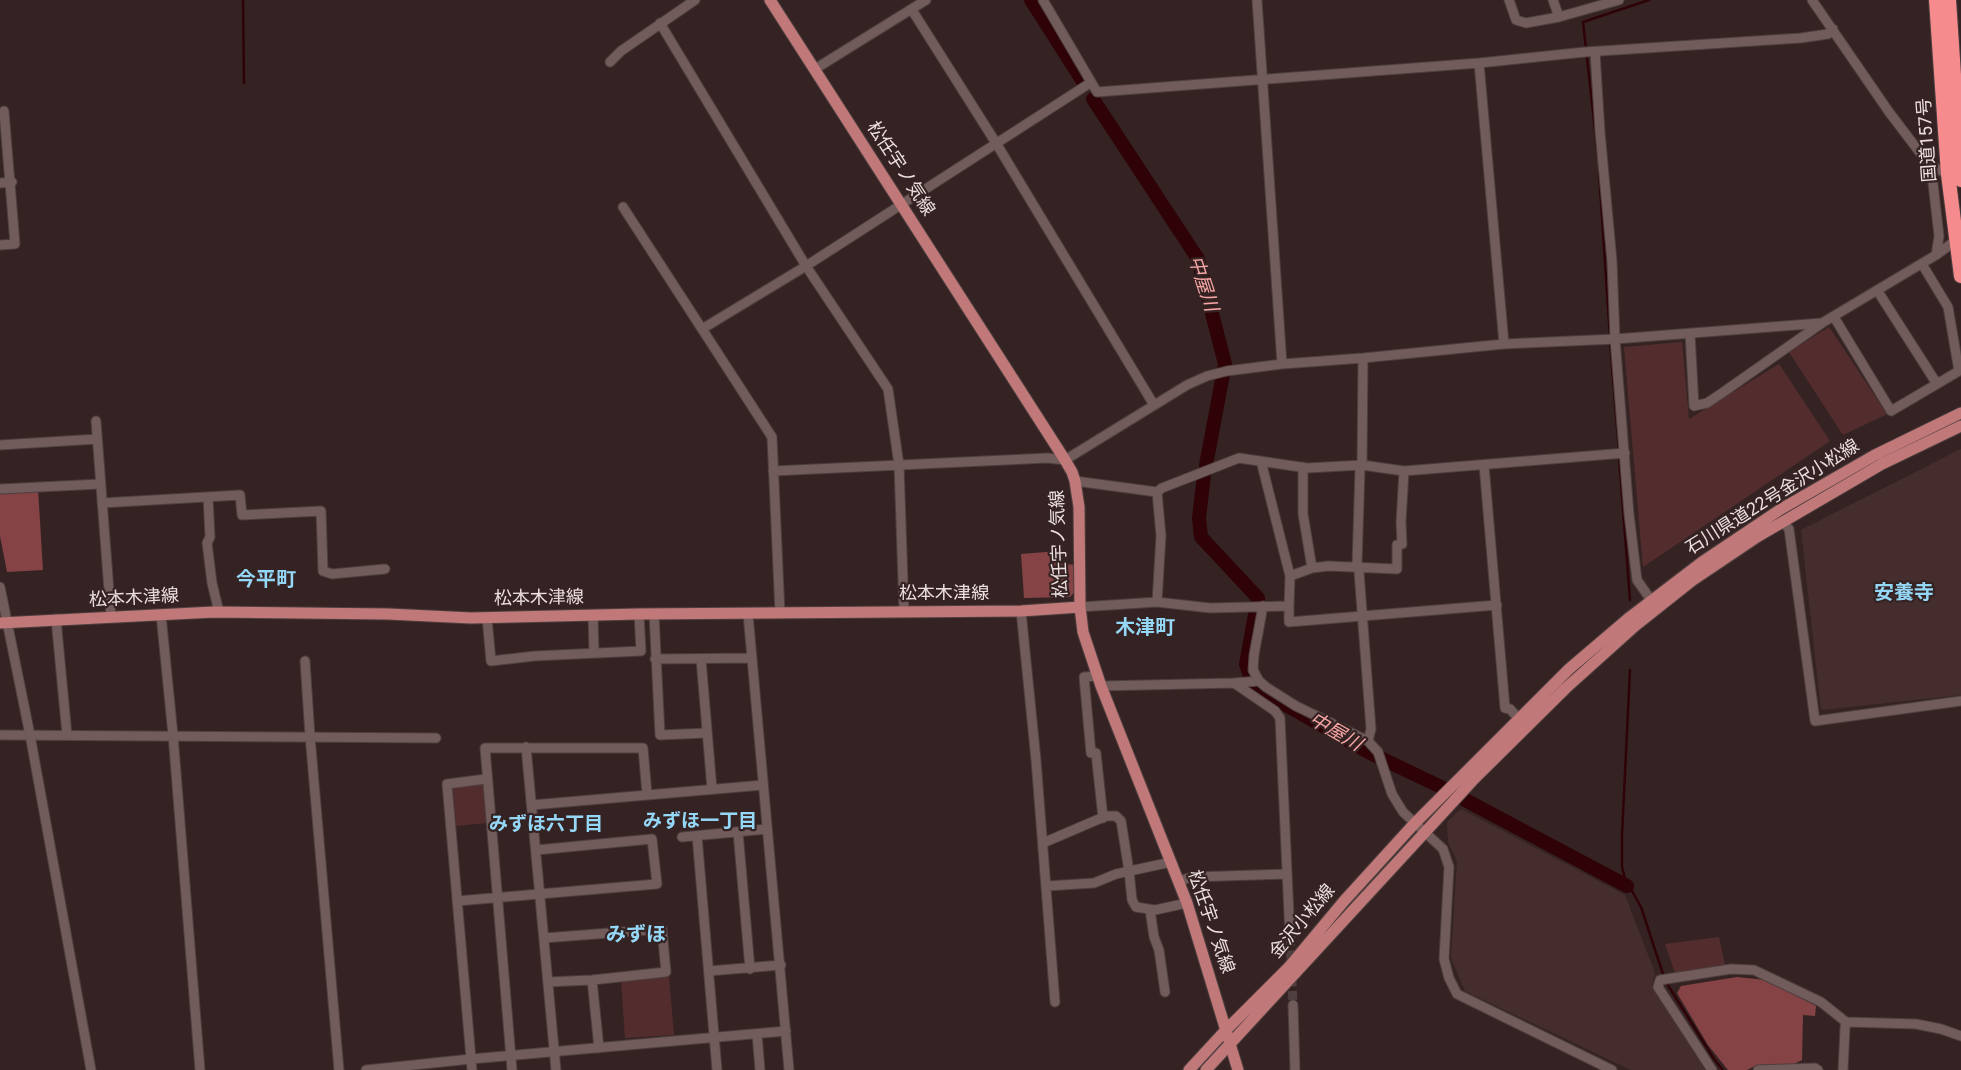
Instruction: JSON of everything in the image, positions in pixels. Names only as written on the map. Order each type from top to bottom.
[{"type":"highway","name":"国道157号","points":[[1936,0],[1948,174],[1958,239],[1961,276]]},
{"type":"highway","name":"国道157号","points":[[1948,0],[1961,180]]},
{"type":"main road","name":"松任宇ノ気線","points":[[770,0],[1066,460],[1075,482],[1079,507],[1080,607],[1083,632],[1099,681],[1187,903],[1238,1070]]},
{"type":"main road","name":"石川県道22号金沢小松線","points":[[1443,796],[1569,669],[1651,600],[1731,541],[1781,509],[1875,455],[1961,413]]},
{"type":"main road","name":"石川県道22号金沢小松線","points":[[1452,804],[1566,688],[1635,626],[1693,580],[1756,537],[1836,489],[1882,464],[1961,426]]},
{"type":"main road","name":"松本木津線","points":[[4,622],[219,612],[388,614],[487,618],[639,614],[1021,611],[1080,607]]},
{"type":"main road","name":"金沢小松線","points":[[1189,1070],[1289,967],[1344,900],[1415,823],[1443,796]]},
{"type":"main road","name":"金沢小松線","points":[[1206,1070],[1399,858],[1452,804]]},
{"type":"street","points":[[610,62],[621,51],[695,0]]},
{"type":"street","points":[[815,70],[926,0]]},
{"type":"street","points":[[1043,0],[1097,92],[1479,63],[1589,52],[1801,38],[1828,34],[1833,29]]},
{"type":"street","points":[[1257,0],[1282,364]]},
{"type":"street","points":[[1509,0],[1516,20],[1526,23],[1559,17],[1600,3],[1619,0]]},
{"type":"street","points":[[1553,0],[1559,17]]},
{"type":"street","points":[[1812,0],[1888,112],[1931,166],[1948,174]]},
{"type":"street","points":[[912,10],[996,143],[1154,405]]},
{"type":"street","points":[[660,23],[806,266],[888,389],[899,465],[904,611]]},
{"type":"street","points":[[1589,52],[1600,132],[1612,261],[1612,339],[1621,453],[1637,580],[1651,600]]},
{"type":"street","points":[[1479,63],[1504,344]]},
{"type":"street","points":[[702,330],[806,266],[1090,83]]},
{"type":"street","points":[[0,245],[15,244],[12,182],[4,111]]},
{"type":"street","points":[[1931,166],[1939,236],[1936,255]]},
{"type":"street","points":[[0,183],[12,182]]},
{"type":"street","points":[[622,207],[772,438],[780,613]]},
{"type":"street","points":[[1690,333],[1694,406],[1707,403],[1722,394],[1822,323],[1922,264],[1958,239]]},
{"type":"street","points":[[1834,317],[1891,411],[1959,371],[1948,307],[1922,264]]},
{"type":"street","points":[[1878,290],[1937,384]]},
{"type":"street","points":[[774,471],[1048,458],[1066,460],[1187,385],[1207,376],[1224,372],[1282,364],[1504,344],[1612,339],[1822,323]]},
{"type":"street","points":[[1363,358],[1362,465],[1360,470],[1358,568],[1371,729],[1368,741]]},
{"type":"street","points":[[96,421],[111,617]]},
{"type":"street","points":[[0,445],[97,439]]},
{"type":"street","points":[[1158,492],[1162,488],[1239,458],[1303,467],[1362,465],[1404,471],[1621,453]]},
{"type":"street","points":[[1261,461],[1290,576],[1289,622],[1496,605]]},
{"type":"street","points":[[1484,464],[1506,708],[1510,709],[1520,720]]},
{"type":"street","points":[[1303,467],[1303,514],[1312,568]]},
{"type":"street","points":[[1290,576],[1312,568],[1328,566],[1397,569],[1397,545],[1402,544],[1401,522],[1404,471]]},
{"type":"street","points":[[1075,482],[1158,492]]},
{"type":"street","points":[[0,489],[100,484]]},
{"type":"street","points":[[1157,602],[1161,536],[1158,492]]},
{"type":"street","points":[[102,503],[240,495],[242,515],[322,511],[323,571],[332,574],[385,569]]},
{"type":"street","points":[[208,497],[210,537],[207,543],[212,583],[219,612]]},
{"type":"street","points":[[1783,522],[1789,529],[1815,721],[1961,701]]},
{"type":"street","points":[[0,588],[4,622],[30,735],[91,1070]]},
{"type":"street","points":[[1080,607],[1157,602],[1210,608],[1289,606]]},
{"type":"street","points":[[1253,681],[1259,607]]},
{"type":"street","points":[[1021,611],[1047,886],[1055,1002]]},
{"type":"street","points":[[487,618],[491,661],[535,656],[642,652],[639,614]]},
{"type":"street","points":[[654,614],[660,735],[707,733]]},
{"type":"street","points":[[748,614],[789,1070]]},
{"type":"street","points":[[161,615],[173,735],[200,1070]]},
{"type":"street","points":[[593,616],[594,653]]},
{"type":"street","points":[[56,619],[67,735]]},
{"type":"street","points":[[655,659],[751,658]]},
{"type":"street","points":[[701,659],[712,789]]},
{"type":"street","points":[[305,661],[339,1070]]},
{"type":"street","points":[[1103,818],[1084,677],[1099,681],[1234,683],[1253,681],[1296,706],[1368,741],[1378,752],[1392,794],[1403,812],[1443,849],[1449,867],[1444,959],[1449,978],[1457,994],[1612,1070]]},
{"type":"street","points":[[1234,683],[1275,711],[1280,718],[1290,936]]},
{"type":"street","points":[[0,735],[436,738]]},
{"type":"street","points":[[526,747],[556,1070]]},
{"type":"street","points":[[512,1070],[486,779],[485,748],[644,748],[647,794]]},
{"type":"street","points":[[472,1070],[447,784],[486,779]]},
{"type":"street","points":[[532,805],[763,784]]},
{"type":"street","points":[[1043,843],[1106,816],[1116,816],[1121,821],[1132,900],[1136,907],[1150,910],[1187,903]]},
{"type":"street","points":[[682,837],[767,829]]},
{"type":"street","points":[[738,832],[750,969]]},
{"type":"street","points":[[697,836],[717,1070]]},
{"type":"street","points":[[457,900],[657,884],[652,839],[536,850]]},
{"type":"street","points":[[1047,886],[1094,883],[1116,874],[1171,862]]},
{"type":"street","points":[[1179,881],[1192,877],[1287,874]]},
{"type":"street","points":[[1150,910],[1154,937],[1159,950],[1165,992]]},
{"type":"street","points":[[544,938],[662,928],[666,972],[592,980],[548,982]]},
{"type":"street","points":[[709,971],[781,965]]},
{"type":"street","points":[[1712,1070],[1658,987],[1660,980],[1731,969],[1754,970],[1821,1002],[1846,1022],[1916,1024],[1941,1029],[1961,1036]]},
{"type":"street","points":[[592,980],[599,1048]]},
{"type":"street","points":[[1293,1005],[1295,1070]]},
{"type":"street","points":[[1843,1070],[1846,1022]]},
{"type":"street","points":[[366,1070],[554,1051],[786,1031]]},
{"type":"street","points":[[757,1034],[760,1070]]},
{"type":"street","points":[[1758,1070],[1815,1068],[1818,1070]]},
{"type":"shaded area","points":[[1829,327],[1887,414],[1843,435],[1789,352]]},
{"type":"shaded area","points":[[1682,342],[1689,419],[1779,364],[1830,441],[1643,567],[1624,347]]},
{"type":"shaded area","points":[[1961,449],[1961,695],[1821,710],[1801,530]]},
{"type":"shaded area","points":[[38,489],[43,570],[7,572],[0,536],[0,494]]},
{"type":"shaded area","points":[[1058,551],[1057,563],[1075,565],[1076,590],[1070,597],[1024,598],[1021,554]]},
{"type":"shaded area","points":[[483,784],[486,823],[456,826],[453,787]]},
{"type":"shaded area","points":[[1461,809],[1625,895],[1655,973],[1652,986],[1705,1070],[1631,1070],[1465,991],[1451,958],[1457,861],[1448,842],[1447,822]]},
{"type":"shaded area","points":[[1719,937],[1725,965],[1675,973],[1665,944]]},
{"type":"shaded area","points":[[669,977],[674,1035],[625,1038],[621,980]]},
{"type":"shaded area","points":[[1737,977],[1766,980],[1816,1006],[1815,1016],[1803,1015],[1802,1060],[1792,1065],[1728,1070],[1708,1045],[1677,993],[1681,986]]},
{"type":"waterway","points":[[243,0],[244,83]]},
{"type":"waterway","name":"中屋川","points":[[1031,0],[1084,83]]},
{"type":"waterway","points":[[1598,157],[1583,22],[1649,0]]},
{"type":"waterway","name":"中屋川","points":[[1093,99],[1198,259],[1225,364],[1206,465]]},
{"type":"waterway","points":[[1599,172],[1610,337]]},
{"type":"waterway","points":[[1610,342],[1619,451]]},
{"type":"waterway","points":[[1619,457],[1630,600]]},
{"type":"waterway","name":"中屋川","points":[[1204,475],[1199,518],[1201,537],[1258,598],[1246,664],[1253,686],[1368,752],[1439,786],[1627,886]]},
{"type":"waterway","points":[[1630,670],[1622,867],[1627,886],[1641,907],[1664,977]]},
{"type":"waterway","points":[[1666,982],[1714,1059],[1723,1070]]},
{"type":"tunnel","points":[[1290,937],[1293,1005]]},
{"type":"district","name":"今平町","points":[[266,581]]},
{"type":"district","name":"安養寺","points":[[1904,594]]},
{"type":"district","name":"木津町","points":[[1145,629]]},
{"type":"district","name":"みずほ一丁目","points":[[700,822]]},
{"type":"district","name":"みずほ六丁目","points":[[546,825]]},
{"type":"district","name":"みずほ","points":[[636,936]]}]
